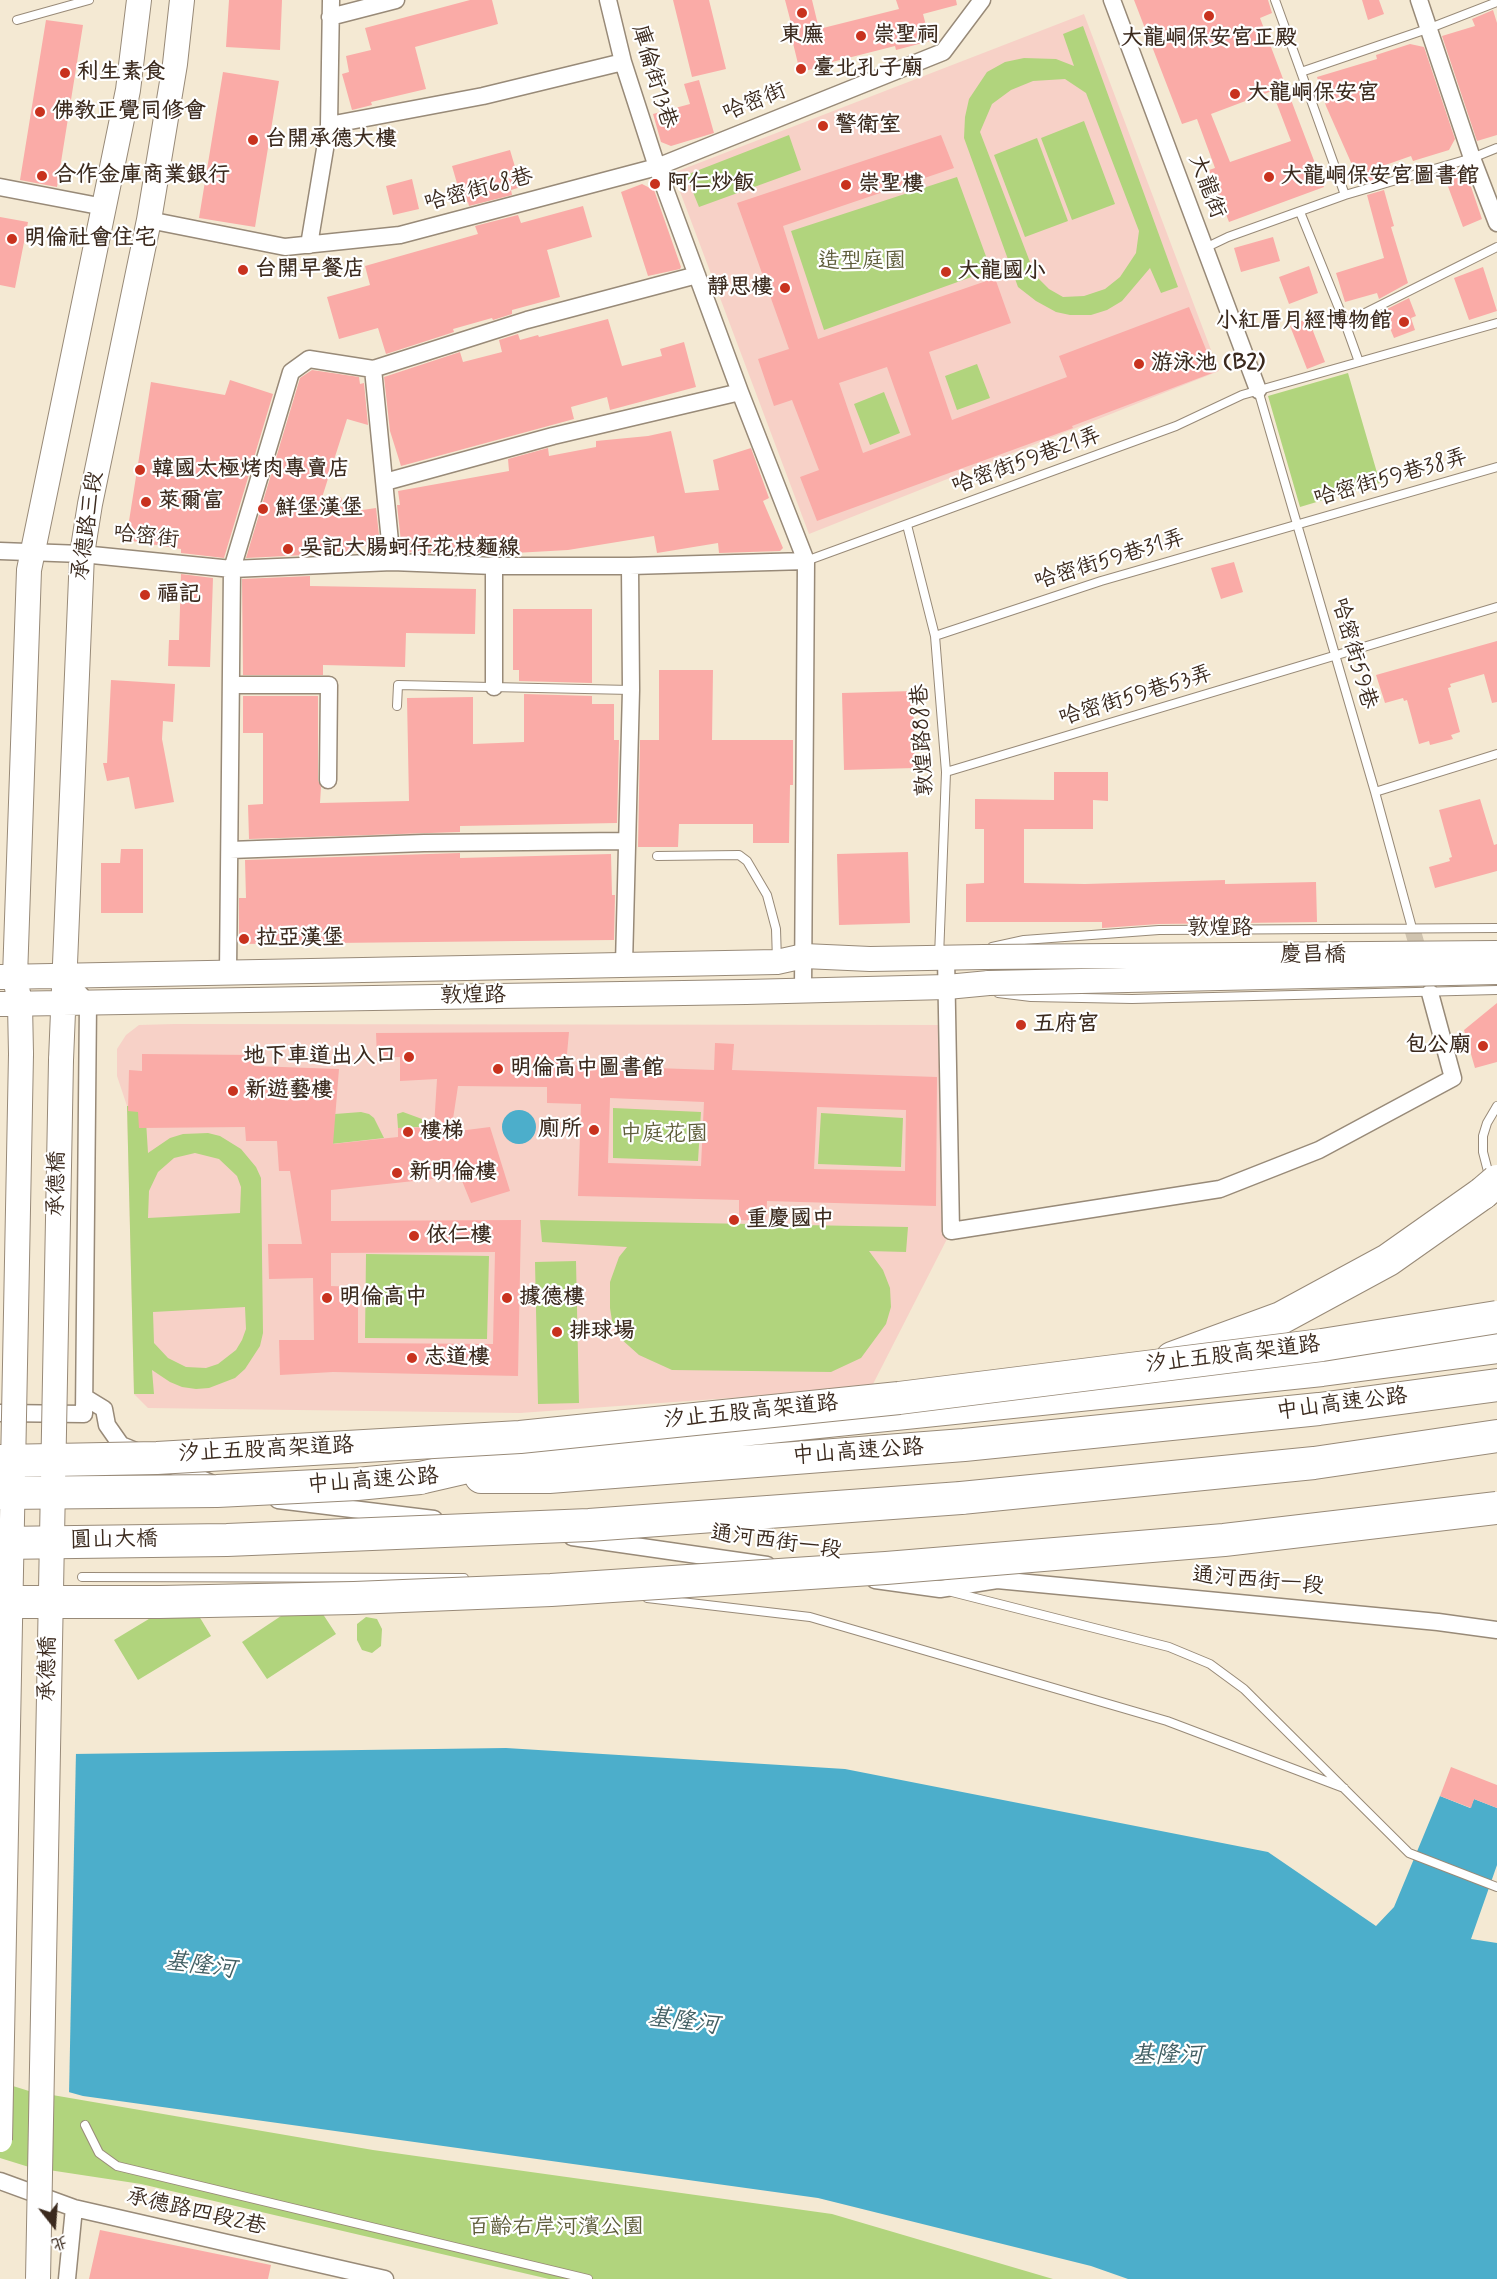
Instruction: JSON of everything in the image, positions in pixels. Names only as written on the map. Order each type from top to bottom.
[{"type":"highway","points":[[1036,1399],[1142,1369],[1281,1317],[1388,1260],[1491,1188]]},
{"type":"highway","name":"汐止五股高架道路","points":[[0,1461],[156,1458],[520,1437],[899,1398],[1322,1345],[1497,1317]]},
{"type":"highway","points":[[420,1478],[537,1452],[1322,1370],[1497,1347]]},
{"type":"highway","name":"中山高速公路","points":[[228,1493],[420,1478],[549,1477],[964,1445],[1319,1409],[1497,1385]]},
{"type":"highway","points":[[1406,1449],[1497,1436]]},
{"type":"highway","points":[[1406,1449],[1497,1453]]},
{"type":"highway","name":"圓山大橋","points":[[0,1543],[227,1540],[589,1525],[961,1498],[1314,1463],[1406,1449]]},
{"type":"highway","points":[[0,1493],[228,1493]]},
{"type":"highway","points":[[0,1602],[331,1599],[551,1590],[886,1568],[1224,1540],[1497,1508]]},
{"type":"main road","name":"承德路三段","points":[[21,1054],[7,1002],[7,977],[29,570],[128,90],[139,0]]},
{"type":"main road","name":"承德路三段","points":[[61,1060],[82,554],[90,504],[148,220],[175,64],[182,0]]},
{"type":"main road","name":"慶昌橋","points":[[984,957],[1497,953]]},
{"type":"main road","name":"敦煌路","points":[[7,977],[777,962],[804,956],[870,960],[984,957]]},
{"type":"main road","name":"慶昌橋","points":[[989,983],[1497,972]]},
{"type":"main road","name":"敦煌路","points":[[7,1002],[88,1003],[803,990],[946,987],[989,983]]},
{"type":"main road","name":"承德橋","points":[[0,2140],[21,1054]]},
{"type":"main road","name":"承德橋","points":[[38,2279],[61,1060]]},
{"type":"street","points":[[309,244],[329,125],[331,0]]},
{"type":"street","points":[[330,17],[396,0]]},
{"type":"street","name":"庫倫街13巷","points":[[608,0],[623,62],[657,167],[740,392],[806,561]]},
{"type":"street","name":"哈密街","points":[[657,167],[943,52],[982,0]]},
{"type":"street","name":"大龍街","points":[[1112,0],[1258,390]]},
{"type":"street","points":[[1419,0],[1472,158],[1497,223]]},
{"type":"street","points":[[329,125],[483,96],[623,62]]},
{"type":"street","name":"哈密街68巷","points":[[148,220],[285,247],[400,235],[657,167]]},
{"type":"street","points":[[0,188],[104,207]]},
{"type":"street","points":[[228,972],[232,569],[291,372],[309,359],[373,369],[527,320],[697,275]]},
{"type":"street","points":[[373,369],[392,562]]},
{"type":"street","points":[[385,482],[553,436],[740,392]]},
{"type":"street","name":"哈密街","points":[[0,551],[82,554],[232,569],[392,562],[494,566],[630,566],[806,561]]},
{"type":"street","points":[[803,990],[806,561]]},
{"type":"street","points":[[494,566],[494,687]]},
{"type":"street","points":[[624,964],[631,690],[630,566]]},
{"type":"street","points":[[231,685],[329,685],[328,780]]},
{"type":"street","points":[[230,850],[424,843],[626,841]]},
{"type":"street","points":[[943,957],[946,987],[951,1231],[1220,1189],[1319,1150],[1453,1078],[1430,993]]},
{"type":"street","points":[[0,1413],[84,1414],[86,1398],[88,1003],[64,976]]},
{"type":"street","name":"通河西街一段","points":[[86,1398],[104,1409],[107,1425],[121,1444],[228,1493],[543,1533],[940,1589],[997,1580],[1438,1622],[1497,1630]]},
{"type":"street","name":"承德路四段2巷","points":[[0,2181],[74,2208],[385,2279]]},
{"type":"street","points":[[68,2279],[74,2208]]},
{"type":"lane","points":[[17,20],[89,0]]},
{"type":"lane","points":[[1275,0],[1345,195]]},
{"type":"lane","points":[[1301,72],[1430,28],[1497,2]]},
{"type":"lane","points":[[1205,248],[1228,237],[1345,195],[1472,158],[1497,148]]},
{"type":"lane","points":[[1300,212],[1359,362]]},
{"type":"lane","points":[[1345,323],[1497,247]]},
{"type":"lane","name":"哈密街59巷21弄","points":[[806,561],[1176,426],[1242,395],[1497,323]]},
{"type":"lane","name":"哈密街59巷","points":[[1258,390],[1375,792],[1412,928]]},
{"type":"lane","name":"哈密街59巷38弄","points":[[1296,524],[1497,468]]},
{"type":"lane","name":"哈密街59巷31弄","points":[[935,636],[1101,581],[1296,524]]},
{"type":"lane","name":"敦煌路88巷","points":[[907,525],[935,636],[946,772],[943,957]]},
{"type":"lane","name":"哈密街59巷53弄","points":[[946,772],[1497,607]]},
{"type":"lane","points":[[397,706],[398,685],[631,690]]},
{"type":"lane","points":[[1375,792],[1497,754]]},
{"type":"lane","points":[[657,856],[739,855],[747,861],[767,895],[776,930],[777,962]]},
{"type":"lane","name":"敦煌路","points":[[943,957],[1024,940],[1159,930],[1497,928]]},
{"type":"lane","name":"敦煌路","points":[[946,987],[1031,997],[1132,999],[1497,990]]},
{"type":"lane","points":[[1491,1188],[1483,1136],[1487,1123],[1497,1106]]},
{"type":"lane","points":[[114,1500],[228,1493]]},
{"type":"lane","points":[[82,1577],[475,1579]]},
{"type":"lane","points":[[510,1582],[626,1595]]},
{"type":"lane","points":[[940,1589],[1169,1647],[1210,1664],[1244,1689],[1408,1853],[1497,1887]]},
{"type":"lane","points":[[638,1597],[810,1617],[1167,1721],[1344,1788]]},
{"type":"lane","points":[[85,2125],[99,2153],[117,2166],[588,2279]]},
{"type":"shaded area","name":"大龍國小","points":[[1084,14],[1219,371],[809,534],[673,173]]},
{"type":"shaded area","points":[[139,1025],[944,1025],[947,1239],[871,1388],[520,1413],[148,1408],[134,1394],[127,1106],[117,1076],[117,1049],[126,1035]]},
{"type":"green space","points":[[1083,26],[1178,287],[1161,293],[1150,268],[1122,301],[1107,310],[1091,315],[1056,312],[1036,301],[1018,287],[964,138],[969,99],[987,72],[1005,62],[1024,58],[1056,59],[1074,66],[1063,34]],"holes":[[[1065,79],[1086,93],[1139,231],[1136,253],[1120,277],[1105,289],[1084,296],[1063,297],[1049,289],[1035,275],[980,132],[992,104],[1011,90],[1033,81]]]},
{"type":"green space","points":[[1084,121],[1115,204],[1072,220],[1041,138]]},
{"type":"green space","points":[[789,135],[801,170],[699,207],[686,175]]},
{"type":"green space","points":[[1037,138],[1068,221],[1025,237],[994,155]]},
{"type":"green space","name":"造型庭園","points":[[957,177],[991,270],[824,330],[791,231]]},
{"type":"green space","points":[[977,364],[990,398],[957,410],[945,376]]},
{"type":"green space","points":[[1348,373],[1380,483],[1300,507],[1268,396]]},
{"type":"green space","points":[[884,392],[900,433],[870,445],[854,404]]},
{"type":"green space","points":[[145,1105],[148,1153],[170,1138],[183,1134],[208,1133],[220,1136],[241,1149],[256,1167],[261,1178],[263,1333],[260,1346],[245,1369],[235,1378],[209,1388],[182,1387],[152,1370],[154,1394],[134,1394],[127,1106]],"holes":[[[195,1153],[219,1159],[237,1176],[241,1187],[240,1213],[148,1218],[149,1191],[158,1172],[174,1158]],[[245,1307],[246,1329],[242,1340],[236,1350],[218,1364],[206,1368],[186,1367],[168,1358],[154,1343],[153,1312]]]},
{"type":"green space","name":"中庭花園","points":[[613,1108],[701,1112],[698,1161],[613,1158]]},
{"type":"green space","points":[[361,1112],[374,1118],[384,1138],[331,1144],[335,1114]]},
{"type":"green space","points":[[403,1112],[422,1119],[430,1130],[418,1127],[398,1128],[397,1114]]},
{"type":"green space","points":[[821,1113],[903,1118],[901,1167],[818,1164]]},
{"type":"green space","points":[[540,1220],[908,1227],[906,1252],[869,1251],[883,1270],[890,1288],[891,1307],[886,1324],[861,1358],[831,1372],[672,1370],[639,1355],[620,1338],[612,1321],[610,1282],[619,1257],[627,1247],[542,1242]]},
{"type":"green space","points":[[366,1254],[489,1256],[487,1339],[365,1338]]},
{"type":"green space","name":"排球場","points":[[576,1261],[579,1403],[538,1404],[535,1262]]},
{"type":"green space","points":[[187,1596],[211,1636],[138,1680],[114,1640]]},
{"type":"green space","points":[[311,1596],[336,1634],[267,1679],[242,1642]]},
{"type":"green space","points":[[366,1617],[377,1619],[382,1629],[381,1646],[372,1653],[362,1650],[357,1640],[357,1624]]},
{"type":"green space","name":"百齡右岸河濱公園","points":[[0,2082],[29,2091],[373,2150],[832,2214],[1053,2279],[549,2279],[141,2184],[29,2167],[0,2158]]},
{"type":"water","points":[[519,1110],[531,1115],[536,1127],[531,1139],[519,1144],[507,1139],[502,1127],[507,1115]]},
{"type":"water","name":"基隆河","points":[[506,1748],[845,1769],[1268,1852],[1376,1926],[1394,1907],[1440,1796],[1470,1808],[1474,1799],[1497,1808],[1497,1865],[1471,1939],[1497,1943],[1497,2279],[1128,2279],[1091,2266],[818,2198],[83,2096],[0,2073],[0,1755]]},
{"type":"pier","points":[[76,1751],[69,2095],[0,2076],[0,1752]]},
{"type":"building","points":[[229,0],[282,0],[280,50],[226,47]]},
{"type":"building","points":[[470,0],[492,0],[498,24],[415,47],[426,89],[371,102],[372,105],[352,110],[342,74],[349,72],[346,56],[371,50],[365,28]]},
{"type":"building","points":[[673,0],[709,0],[726,69],[692,77]]},
{"type":"building","points":[[785,0],[812,0],[819,29],[899,9],[896,0],[956,0],[957,5],[923,14],[930,41],[896,50],[895,46],[800,72],[792,39],[795,38]]},
{"type":"building","name":"大龍峒保安宮","points":[[1134,0],[1268,0],[1272,13],[1260,18],[1324,187],[1229,222],[1209,170],[1215,168],[1197,119],[1182,124]],"holes":[[[1272,91],[1291,141],[1230,162],[1211,114]]]},
{"type":"building","points":[[1362,0],[1379,0],[1384,14],[1368,20]]},
{"type":"building","points":[[1493,10],[1497,23],[1497,135],[1477,141],[1442,36],[1475,26],[1472,19]]},
{"type":"building","points":[[46,20],[83,25],[57,187],[20,180]]},
{"type":"building","points":[[1410,44],[1424,47],[1455,139],[1449,150],[1413,161],[1411,156],[1377,168],[1380,178],[1363,183],[1361,174],[1357,176],[1326,106],[1317,77],[1377,59],[1376,55]]},
{"type":"building","name":"台開承德大樓","points":[[223,72],[279,81],[255,227],[199,218]]},
{"type":"building","points":[[699,80],[714,133],[671,146],[661,142],[653,114],[690,104],[684,84]]},
{"type":"building","points":[[941,135],[954,168],[783,226],[818,339],[995,278],[1011,323],[929,352],[952,420],[1067,377],[1059,356],[1189,307],[1215,372],[1072,426],[1073,428],[817,521],[800,477],[819,470],[792,400],[774,406],[758,359],[789,349],[737,203]],"holes":[[[887,367],[911,435],[863,453],[839,383]]]},
{"type":"building","points":[[510,150],[521,187],[511,190],[512,195],[469,206],[468,202],[463,204],[452,166]]},
{"type":"building","points":[[1456,169],[1467,175],[1482,219],[1463,227],[1443,173]]},
{"type":"building","points":[[412,179],[419,209],[393,215],[386,186]]},
{"type":"building","points":[[642,184],[654,190],[680,269],[648,276],[621,192]]},
{"type":"building","points":[[1384,190],[1394,226],[1391,227],[1408,283],[1379,299],[1377,293],[1345,302],[1336,273],[1384,258],[1367,195]]},
{"type":"building","points":[[583,206],[592,237],[547,250],[560,297],[512,310],[512,314],[493,320],[492,318],[453,329],[454,332],[386,354],[378,328],[339,339],[327,297],[370,285],[365,266],[478,234],[475,226],[518,215],[521,223]]},
{"type":"building","name":"明倫社會住宅","points":[[0,217],[28,222],[15,288],[0,285]]},
{"type":"building","points":[[1273,237],[1280,261],[1241,272],[1234,248]]},
{"type":"building","points":[[1309,266],[1318,293],[1289,304],[1279,277]]},
{"type":"building","points":[[1483,267],[1497,311],[1469,320],[1454,278]]},
{"type":"building","points":[[1409,298],[1416,316],[1411,318],[1415,330],[1394,338],[1383,311]]},
{"type":"building","points":[[1308,318],[1325,362],[1307,369],[1290,326]]},
{"type":"building","points":[[608,319],[622,366],[662,356],[660,349],[684,342],[696,387],[610,410],[607,397],[571,407],[574,419],[401,466],[390,431],[384,377],[460,352],[463,362],[502,352],[499,340],[518,334],[520,340],[538,335],[539,337]]},
{"type":"building","points":[[312,370],[359,377],[360,384],[364,383],[368,425],[347,419],[319,507],[341,497],[343,505],[348,506],[349,512],[376,508],[380,544],[358,547],[359,551],[346,553],[246,558],[300,378]]},
{"type":"building","points":[[230,380],[273,394],[224,558],[181,553],[181,549],[126,540],[151,382],[225,395]]},
{"type":"building","points":[[671,431],[685,493],[719,490],[713,460],[751,448],[769,498],[763,501],[783,548],[780,551],[719,553],[718,543],[657,553],[654,536],[568,550],[479,555],[406,552],[406,542],[401,542],[397,505],[400,505],[398,491],[509,471],[508,459],[548,448],[549,456],[596,447],[596,441],[648,436]]},
{"type":"building","points":[[1234,562],[1243,592],[1221,599],[1211,568]]},
{"type":"building","points":[[181,574],[213,578],[210,667],[168,666],[169,640],[179,640]]},
{"type":"building","points":[[310,576],[310,586],[476,589],[475,634],[406,633],[405,667],[323,665],[323,675],[243,675],[242,579]]},
{"type":"building","points":[[513,609],[592,609],[592,683],[519,681],[519,670],[513,670]]},
{"type":"building","points":[[1497,641],[1497,702],[1492,703],[1484,674],[1450,684],[1451,687],[1448,688],[1460,732],[1451,735],[1453,739],[1430,745],[1429,741],[1419,744],[1407,700],[1404,701],[1403,698],[1385,703],[1376,675]]},
{"type":"building","points":[[659,670],[713,670],[712,740],[793,740],[789,843],[753,843],[753,824],[679,824],[678,847],[638,847],[640,740],[659,740]]},
{"type":"building","points":[[111,680],[175,684],[173,722],[163,721],[162,739],[174,802],[135,809],[129,777],[107,781],[103,763],[107,763]]},
{"type":"building","points":[[913,691],[915,768],[844,770],[842,693]]},
{"type":"building","points":[[524,694],[592,696],[592,704],[614,704],[614,740],[619,740],[617,823],[460,826],[460,832],[249,839],[248,805],[263,804],[263,733],[243,733],[243,696],[318,696],[320,803],[409,801],[407,698],[473,697],[473,744],[524,742]]},
{"type":"building","points":[[1054,772],[1108,772],[1108,801],[1093,800],[1093,829],[1024,829],[1024,883],[1085,884],[1225,880],[1225,884],[1316,882],[1317,922],[1159,924],[1102,928],[1102,922],[966,922],[966,884],[984,883],[984,829],[975,829],[975,799],[1054,800]]},
{"type":"building","points":[[1480,799],[1494,845],[1497,844],[1497,871],[1435,888],[1429,867],[1450,861],[1449,858],[1452,857],[1439,810]]},
{"type":"building","points":[[121,849],[143,849],[143,913],[101,913],[101,863],[120,863]]},
{"type":"building","points":[[908,852],[910,923],[839,925],[837,854]]},
{"type":"building","points":[[460,853],[460,858],[611,854],[612,895],[615,895],[614,940],[239,944],[239,898],[246,898],[245,860]]},
{"type":"building","name":"包公廟","points":[[1497,1003],[1497,1062],[1475,1068],[1464,1030]]},
{"type":"building","points":[[569,1032],[566,1065],[714,1070],[715,1043],[734,1044],[732,1070],[937,1077],[936,1206],[767,1201],[766,1221],[739,1220],[739,1200],[578,1196],[581,1104],[547,1103],[547,1087],[458,1086],[451,1132],[490,1127],[510,1191],[471,1203],[460,1176],[331,1190],[331,1221],[521,1220],[518,1376],[333,1372],[280,1375],[279,1340],[314,1340],[313,1278],[269,1279],[268,1244],[302,1244],[290,1171],[279,1171],[277,1141],[246,1141],[245,1127],[139,1128],[138,1112],[128,1111],[129,1070],[142,1071],[142,1054],[255,1055],[254,1066],[339,1069],[333,1144],[398,1137],[398,1128],[434,1127],[437,1079],[400,1081],[400,1057],[377,1057],[376,1033]],"holes":[[[610,1098],[704,1102],[701,1166],[608,1163]],[[817,1107],[906,1110],[905,1171],[814,1169]],[[495,1252],[493,1344],[358,1343],[358,1287],[331,1286],[331,1253]]]},
{"type":"building","points":[[1451,1767],[1497,1785],[1497,1808],[1474,1799],[1471,1808],[1440,1796]]},
{"type":"building","points":[[100,2230],[271,2265],[268,2279],[89,2279]]},
{"type":"tunnel","points":[[1412,928],[1422,963]]},
{"type":"place","name":"東廡","points":[[802,13]]},
{"type":"place","name":"大龍峒保安宮正殿","points":[[1209,16]]},
{"type":"place","name":"崇聖祠","points":[[861,36]]},
{"type":"place","name":"臺北孔子廟","points":[[801,69]]},
{"type":"place","name":"利生素食","points":[[65,73]]},
{"type":"place","name":"大龍峒保安宮","points":[[1235,94]]},
{"type":"place","name":"佛教正覺同修會","points":[[40,112]]},
{"type":"place","name":"警衛室","points":[[823,126]]},
{"type":"place","name":"台開承德大樓","points":[[253,140]]},
{"type":"place","name":"合作金庫商業銀行","points":[[42,176]]},
{"type":"place","name":"大龍峒保安宮圖書館","points":[[1269,177]]},
{"type":"place","name":"阿仁炒飯","points":[[655,184]]},
{"type":"place","name":"崇聖樓","points":[[846,185]]},
{"type":"place","name":"明倫社會住宅","points":[[12,239]]},
{"type":"place","name":"台開早餐店","points":[[243,270]]},
{"type":"place","name":"大龍國小","points":[[946,272]]},
{"type":"place","name":"靜思樓","points":[[785,288]]},
{"type":"place","name":"小紅厝月經博物館","points":[[1404,322]]},
{"type":"place","name":"游泳池 (B2)","points":[[1139,364]]},
{"type":"place","name":"韓國太極烤肉專賣店","points":[[140,470]]},
{"type":"place","name":"萊爾富","points":[[146,502]]},
{"type":"place","name":"鮮堡漢堡","points":[[263,509]]},
{"type":"place","name":"吳記大腸蚵仔花枝麵線","points":[[288,549]]},
{"type":"place","name":"福記","points":[[145,595]]},
{"type":"place","name":"拉亞漢堡","points":[[244,939]]},
{"type":"place","name":"五府宮","points":[[1021,1025]]},
{"type":"place","name":"包公廟","points":[[1483,1046]]},
{"type":"place","name":"地下車道出入口","points":[[409,1057]]},
{"type":"place","name":"明倫高中圖書館","points":[[498,1069]]},
{"type":"place","name":"新遊藝樓","points":[[233,1091]]},
{"type":"place","name":"廁所","points":[[594,1130]]},
{"type":"place","name":"樓梯","points":[[408,1132]]},
{"type":"place","name":"新明倫樓","points":[[397,1173]]},
{"type":"place","name":"重慶國中","points":[[734,1220]]},
{"type":"place","name":"依仁樓","points":[[414,1236]]},
{"type":"place","name":"明倫高中","points":[[327,1298]]},
{"type":"place","name":"據德樓","points":[[507,1298]]},
{"type":"place","name":"排球場","points":[[557,1332]]},
{"type":"place","name":"志道樓","points":[[412,1358]]}]
